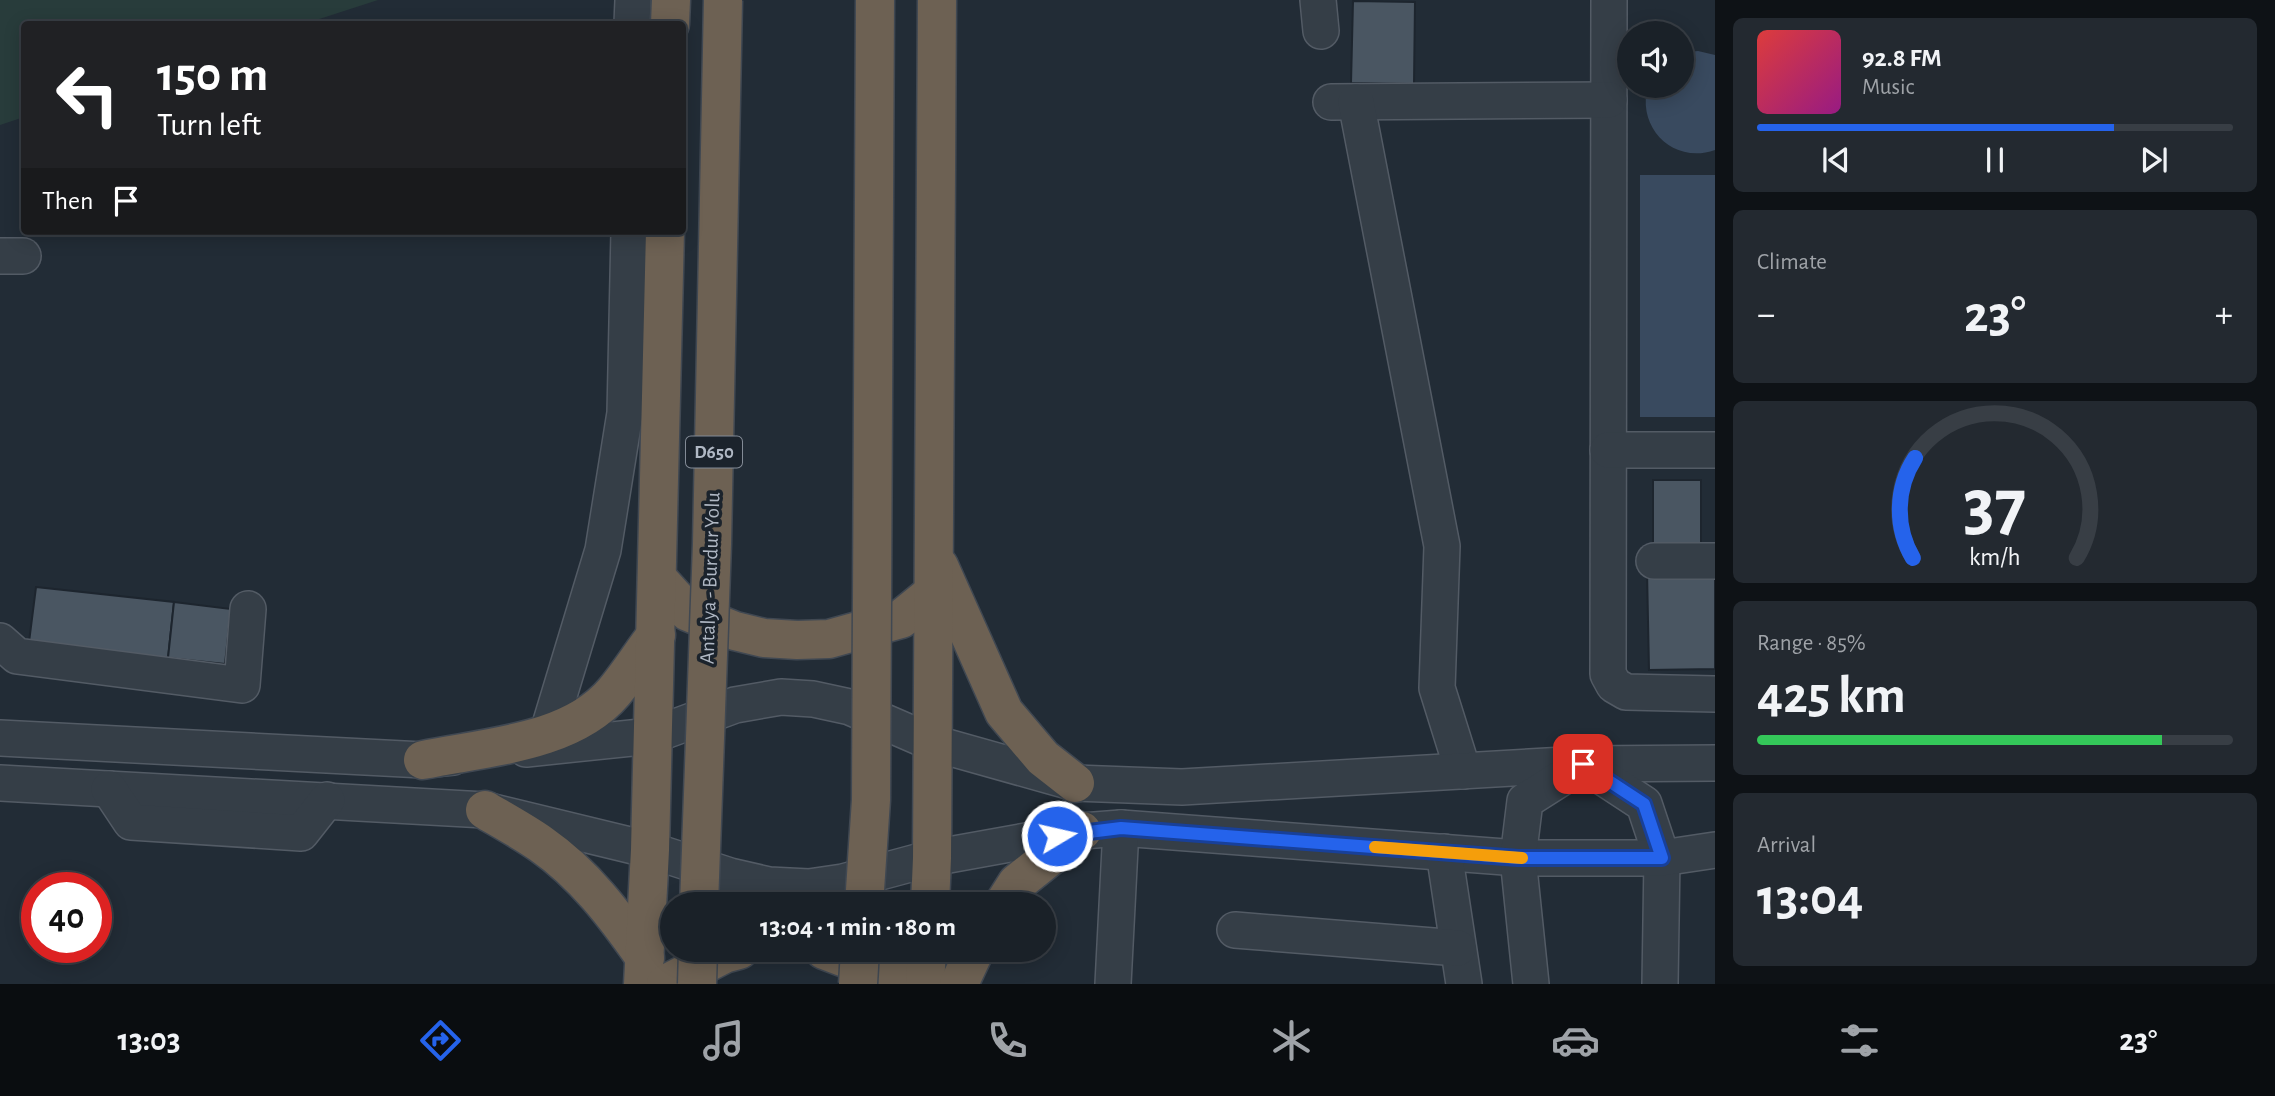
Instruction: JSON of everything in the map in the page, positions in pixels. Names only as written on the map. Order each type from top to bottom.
[{"type":"highway","points":[[670,21],[671,0]]},
{"type":"highway","name":"Antalya - Burdur Yolu","points":[[699,892],[712,544],[723,0]]},
{"type":"highway","points":[[865,892],[871,800],[875,0]]},
{"type":"highway","points":[[931,892],[937,0]]},
{"type":"highway","points":[[651,975],[651,736],[656,635],[665,235]]},
{"type":"highway","points":[[933,552],[1004,712],[1043,758],[1075,783]]},
{"type":"highway","points":[[657,578],[688,612],[735,631],[764,638],[797,640],[829,639],[901,620],[933,593]]},
{"type":"highway","points":[[424,760],[547,735],[579,722],[613,694],[656,635]]},
{"type":"highway","points":[[485,810],[542,845],[579,876],[614,914],[651,975]]},
{"type":"highway","points":[[1011,892],[1017,883],[1082,831]]},
{"type":"highway","points":[[651,975],[696,962]]},
{"type":"highway","points":[[697,984],[698,962]]},
{"type":"highway","points":[[856,962],[895,977],[901,984]]},
{"type":"highway","points":[[858,984],[859,962]]},
{"type":"highway","points":[[925,984],[926,962]]},
{"type":"highway","points":[[959,984],[969,962]]},
{"type":"street","points":[[632,21],[633,0]]},
{"type":"street","points":[[1609,0],[1608,668],[1611,680],[1626,692],[1715,694]]},
{"type":"street","points":[[1463,771],[1437,688],[1442,545],[1344,102],[1609,100]]},
{"type":"street","points":[[547,735],[603,550],[625,412],[629,235]]},
{"type":"street","points":[[1608,450],[1715,450]]},
{"type":"street","points":[[1654,561],[1715,561]]},
{"type":"street","points":[[0,641],[17,656],[242,685],[248,609]]},
{"type":"street","points":[[0,738],[424,760],[651,736],[735,705],[781,697],[813,699],[850,707],[933,744],[1075,783],[1182,787],[1583,764],[1715,763]]},
{"type":"street","points":[[1531,984],[1518,858],[1525,801],[1583,764]]},
{"type":"street","points":[[1583,764],[1644,804],[1662,858],[1660,984]]},
{"type":"street","points":[[0,783],[485,810],[650,850],[730,877],[769,885],[809,887],[843,882],[932,858],[1082,831],[1121,828],[1518,858],[1662,858],[1715,850]]},
{"type":"street","points":[[1114,984],[1121,828]]},
{"type":"street","points":[[1444,852],[1464,984]]},
{"type":"street","points":[[1235,930],[1458,948]]},
{"type":"green space","points":[[0,0],[378,0],[313,21],[21,21],[21,118],[0,125]]},
{"type":"water","points":[[1694,52],[1715,55],[1715,150],[1700,153],[1685,152],[1661,139],[1647,115],[1646,101],[1646,98],[1694,98]]},
{"type":"water","points":[[1640,175],[1715,175],[1715,417],[1640,417]]},
{"type":"building","points":[[1353,1],[1415,2],[1414,84],[1351,83]]},
{"type":"building","points":[[1653,480],[1701,480],[1701,552],[1653,552]]},
{"type":"building","points":[[1715,570],[1715,669],[1649,670],[1647,571]]},
{"type":"building","points":[[36,587],[174,602],[168,658],[29,642]]},
{"type":"building","points":[[174,602],[231,609],[225,664],[168,658]]},
{"type":"slow traffic","points":[[1375,847],[1522,858]]},
{"type":"route","points":[[1057,836],[1121,828],[1518,858],[1662,858],[1644,804],[1583,764]]}]
